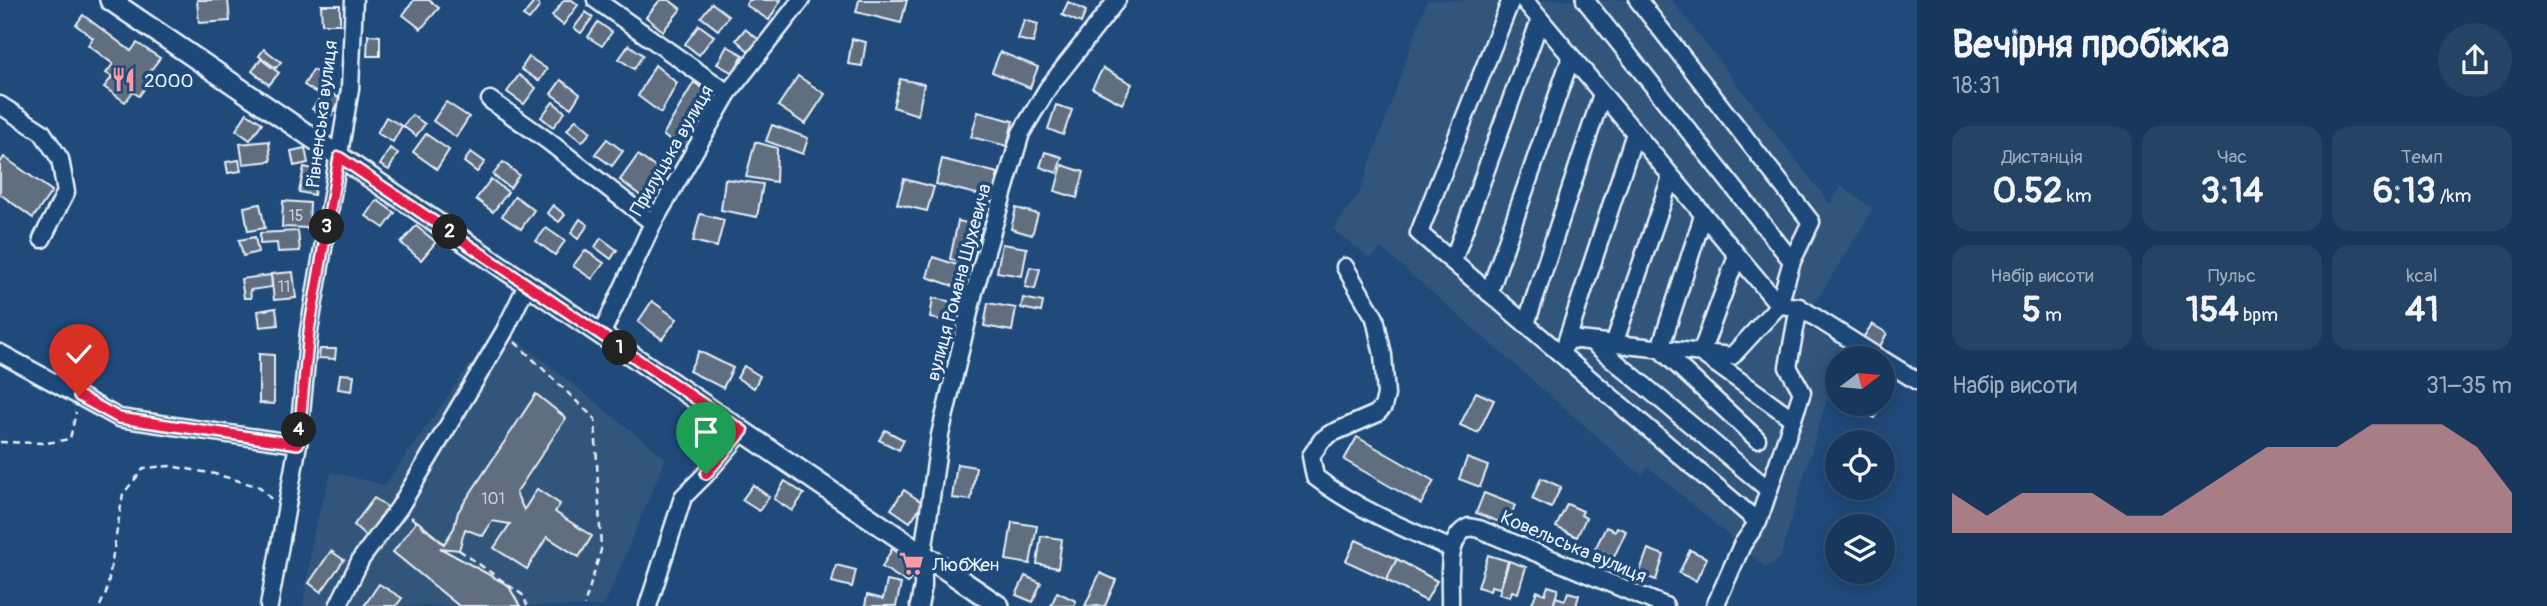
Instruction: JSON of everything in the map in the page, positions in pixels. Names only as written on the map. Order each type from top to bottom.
[{"type":"main road","points":[[110,0],[999,606]]},
{"type":"street","name":"Рівненська вулиця","points":[[269,606],[298,444],[309,331],[349,89],[354,0]]},
{"type":"street","points":[[597,0],[728,93]]},
{"type":"street","name":"Прилуцька вулиця","points":[[601,335],[653,223],[728,93],[801,0]]},
{"type":"street","name":"вулиця Романа Шухевича","points":[[919,606],[923,586],[923,553],[940,435],[974,292],[1021,133],[1048,88],[1117,0]]},
{"type":"street","points":[[1511,0],[1419,233],[1758,522]]},
{"type":"street","points":[[1524,0],[1779,305],[1804,310],[1861,346]]},
{"type":"street","points":[[1585,0],[1792,261]]},
{"type":"street","points":[[1568,339],[1732,356],[1779,305],[1792,261],[1811,222],[1638,0]]},
{"type":"street","points":[[1452,261],[1540,20]]},
{"type":"street","points":[[1489,293],[1571,57]]},
{"type":"street","points":[[1526,324],[1602,94]]},
{"type":"street","points":[[489,100],[548,141],[653,223]]},
{"type":"street","points":[[0,105],[42,132],[60,159],[66,192],[42,239]]},
{"type":"street","points":[[1563,355],[1635,133]]},
{"type":"street","points":[[1614,344],[1671,177]]},
{"type":"street","points":[[1660,349],[1703,216]]},
{"type":"street","points":[[1701,353],[1737,256]]},
{"type":"street","points":[[1345,267],[1375,318],[1383,355],[1386,395],[1383,407],[1376,414],[1322,440],[1311,456],[1315,477],[1331,489],[1389,520],[1452,549],[1450,606]]},
{"type":"street","points":[[338,606],[361,559],[398,508],[504,331],[527,285]]},
{"type":"street","points":[[1715,606],[1742,545],[1758,522],[1802,393],[1788,367],[1804,310]]},
{"type":"street","points":[[1592,342],[1769,490]]},
{"type":"street","points":[[1660,349],[1757,439]]},
{"type":"street","points":[[0,353],[119,418],[298,444]]},
{"type":"street","points":[[1701,353],[1793,419]]},
{"type":"street","points":[[1895,367],[1917,381]]},
{"type":"street","points":[[648,606],[683,497],[743,431]]},
{"type":"street","name":"Ковельська вулиця","points":[[1452,549],[1454,540],[1462,530],[1469,527],[1479,529],[1665,606]]},
{"type":"path","points":[[504,331],[596,419],[601,550],[584,606]]},
{"type":"path","points":[[0,442],[47,443],[70,439],[79,396]]},
{"type":"path","points":[[100,606],[107,590],[123,494],[144,468],[170,466],[215,474],[260,488],[286,515]]},
{"type":"path","points":[[398,508],[444,544]]},
{"type":"path","points":[[459,550],[524,596],[527,606]]},
{"type":"shaded area","points":[[1427,0],[1672,0],[1830,204],[1842,186],[1873,209],[1804,325],[1840,346],[1825,346],[1825,405],[1780,558],[1766,568],[1649,467],[1641,475],[1381,248],[1371,259],[1333,229],[1360,192]]},
{"type":"shaded area","points":[[498,325],[666,458],[604,606],[303,606],[313,534],[331,472],[385,485]]},
{"type":"building","points":[[197,0],[228,0],[230,21],[199,23]]},
{"type":"building","points":[[414,0],[429,0],[439,8],[421,29],[403,15]]},
{"type":"building","points":[[564,0],[572,0],[578,5],[563,25],[552,16]]},
{"type":"building","points":[[660,0],[669,0],[681,9],[663,31],[646,17]]},
{"type":"building","points":[[749,0],[781,0],[769,20],[746,5]]},
{"type":"building","points":[[859,0],[907,0],[901,23],[856,12]]},
{"type":"building","points":[[535,1],[540,6],[529,20],[523,16]]},
{"type":"building","points":[[1068,2],[1086,11],[1081,23],[1062,15]]},
{"type":"building","points":[[712,3],[729,16],[718,30],[701,17]]},
{"type":"building","points":[[321,5],[340,5],[340,24],[322,24]]},
{"type":"building","points":[[586,12],[593,17],[581,33],[574,28]]},
{"type":"building","points":[[83,15],[131,51],[137,43],[160,58],[148,74],[153,77],[139,96],[133,92],[125,102],[104,87],[112,77],[106,73],[113,64],[88,45],[93,38],[76,25]]},
{"type":"building","points":[[1024,20],[1038,24],[1033,43],[1018,39]]},
{"type":"building","points":[[598,22],[612,32],[602,46],[588,37]]},
{"type":"building","points":[[699,25],[714,36],[699,55],[685,44]]},
{"type":"building","points":[[745,29],[762,42],[752,54],[736,40]]},
{"type":"building","points":[[368,35],[380,36],[380,56],[367,56]]},
{"type":"building","points":[[852,39],[866,42],[862,66],[848,64]]},
{"type":"building","points":[[629,45],[643,55],[634,69],[619,59]]},
{"type":"building","points":[[727,46],[743,55],[733,73],[717,64]]},
{"type":"building","points":[[264,49],[281,62],[276,68],[259,56]]},
{"type":"building","points":[[1000,52],[1038,67],[1030,88],[992,72]]},
{"type":"building","points":[[529,57],[547,69],[539,81],[521,69]]},
{"type":"building","points":[[261,59],[279,73],[269,85],[252,71]]},
{"type":"building","points":[[655,65],[677,83],[661,113],[638,96]]},
{"type":"building","points":[[1103,68],[1132,84],[1122,104],[1092,88]]},
{"type":"building","points":[[313,70],[329,80],[320,95],[304,85]]},
{"type":"building","points":[[519,75],[536,88],[524,104],[507,92]]},
{"type":"building","points":[[798,76],[825,94],[805,124],[778,106]]},
{"type":"building","points":[[900,79],[924,84],[918,115],[893,107]]},
{"type":"building","points":[[561,80],[580,94],[571,108],[551,94]]},
{"type":"building","points":[[694,82],[715,98],[686,154],[663,135]]},
{"type":"building","points":[[326,89],[341,100],[328,120],[312,109]]},
{"type":"building","points":[[446,102],[469,117],[456,137],[433,121]]},
{"type":"building","points":[[553,102],[565,112],[553,127],[541,117]]},
{"type":"building","points":[[1056,105],[1072,110],[1063,135],[1048,129]]},
{"type":"building","points":[[978,112],[1013,121],[1007,146],[971,137]]},
{"type":"building","points":[[247,113],[262,123],[250,140],[236,130]]},
{"type":"building","points":[[412,115],[425,124],[416,136],[403,126]]},
{"type":"building","points":[[386,117],[402,126],[393,142],[377,133]]},
{"type":"building","points":[[576,119],[591,132],[582,142],[567,130]]},
{"type":"building","points":[[772,125],[808,138],[803,154],[766,141]]},
{"type":"building","points":[[426,134],[449,150],[437,169],[413,152]]},
{"type":"building","points":[[607,139],[623,151],[612,166],[595,154]]},
{"type":"building","points":[[269,141],[271,161],[243,164],[240,144]]},
{"type":"building","points":[[755,142],[777,148],[776,182],[746,177]]},
{"type":"building","points":[[305,148],[308,163],[294,166],[291,151]]},
{"type":"building","points":[[390,148],[398,153],[389,170],[380,165]]},
{"type":"building","points":[[471,152],[485,162],[477,172],[464,162]]},
{"type":"building","points":[[1045,152],[1062,157],[1057,173],[1040,167]]},
{"type":"building","points":[[638,155],[660,171],[641,196],[620,180]]},
{"type":"building","points":[[4,157],[52,191],[33,218],[0,194],[0,163]]},
{"type":"building","points":[[942,159],[998,173],[992,198],[936,184]]},
{"type":"building","points":[[239,160],[241,171],[228,173],[226,162]]},
{"type":"building","points":[[503,162],[519,175],[510,188],[493,175]]},
{"type":"building","points":[[1062,165],[1084,172],[1077,198],[1055,191]]},
{"type":"building","points":[[304,167],[318,170],[314,195],[299,192]]},
{"type":"building","points":[[491,179],[508,192],[493,212],[476,199]]},
{"type":"building","points":[[725,179],[763,184],[757,217],[721,210]]},
{"type":"building","points":[[904,179],[934,187],[927,211],[897,204]]},
{"type":"building","points":[[515,196],[534,210],[521,229],[502,216]]},
{"type":"building","points":[[377,200],[395,213],[384,228],[366,216]]},
{"type":"building","points":[[283,201],[310,203],[309,228],[282,227]]},
{"type":"building","points":[[260,204],[265,228],[248,231],[244,207]]},
{"type":"building","points":[[553,205],[565,215],[559,222],[547,213]]},
{"type":"building","points":[[1016,208],[1038,214],[1032,235],[1011,229]]},
{"type":"building","points":[[700,214],[724,220],[717,247],[693,241]]},
{"type":"building","points":[[580,219],[588,225],[578,239],[571,233]]},
{"type":"building","points":[[958,221],[981,226],[973,265],[950,259]]},
{"type":"building","points":[[416,226],[436,242],[421,260],[401,243]]},
{"type":"building","points":[[546,228],[565,241],[555,255],[536,241]]},
{"type":"building","points":[[298,231],[300,251],[278,252],[277,243],[260,244],[260,233]]},
{"type":"building","points":[[255,237],[258,252],[243,256],[239,240]]},
{"type":"building","points":[[601,238],[617,250],[611,259],[595,247]]},
{"type":"building","points":[[1002,244],[1027,248],[1022,276],[997,272]]},
{"type":"building","points":[[585,250],[604,263],[592,279],[573,266]]},
{"type":"building","points":[[933,257],[972,270],[965,290],[927,277]]},
{"type":"building","points":[[1030,267],[1040,269],[1035,289],[1025,287]]},
{"type":"building","points":[[293,272],[296,298],[274,300],[271,274]]},
{"type":"building","points":[[271,275],[272,287],[250,290],[251,298],[244,298],[241,279]]},
{"type":"building","points":[[933,298],[962,304],[958,323],[930,318]]},
{"type":"building","points":[[1023,298],[1043,302],[1041,312],[1021,308]]},
{"type":"building","points":[[652,301],[677,319],[662,339],[638,322]]},
{"type":"building","points":[[988,303],[1016,308],[1012,331],[984,326]]},
{"type":"building","points":[[276,308],[278,325],[260,327],[258,311]]},
{"type":"building","points":[[1872,324],[1887,333],[1880,346],[1863,338]]},
{"type":"building","points":[[320,349],[336,349],[335,359],[319,358]]},
{"type":"building","points":[[699,351],[733,368],[723,388],[689,371]]},
{"type":"building","points":[[259,354],[274,355],[274,404],[259,403]]},
{"type":"building","points":[[744,366],[760,376],[754,388],[737,378]]},
{"type":"building","points":[[340,374],[354,375],[352,391],[338,389]]},
{"type":"building","points":[[1476,392],[1494,400],[1478,433],[1460,425]]},
{"type":"building","points":[[536,394],[566,418],[516,493],[524,510],[537,489],[560,504],[555,512],[592,536],[579,557],[547,537],[527,569],[494,548],[510,524],[492,521],[483,536],[465,529],[459,550],[440,548],[508,585],[520,606],[459,606],[393,552],[417,521],[444,544],[454,528],[458,512]]},
{"type":"building","points":[[688,415],[712,429],[704,442],[680,428]]},
{"type":"building","points":[[885,430],[904,440],[899,450],[879,440]]},
{"type":"building","points":[[1357,437],[1434,481],[1421,504],[1344,460]]},
{"type":"building","points":[[1467,458],[1488,466],[1480,487],[1459,479]]},
{"type":"building","points":[[957,464],[976,467],[971,500],[952,498]]},
{"type":"building","points":[[1541,478],[1561,487],[1551,508],[1532,499]]},
{"type":"building","points":[[785,481],[804,494],[792,511],[774,499]]},
{"type":"building","points":[[753,485],[769,497],[759,511],[742,500]]},
{"type":"building","points":[[904,490],[923,503],[910,522],[891,509]]},
{"type":"building","points":[[1484,493],[1515,505],[1507,525],[1476,513]]},
{"type":"building","points":[[374,498],[392,510],[369,539],[354,525]]},
{"type":"building","points":[[1567,504],[1583,511],[1581,515],[1586,518],[1577,537],[1556,527]]},
{"type":"building","points":[[1012,522],[1037,526],[1030,564],[1006,560]]},
{"type":"building","points":[[1606,527],[1615,531],[1617,527],[1626,531],[1614,557],[1595,549]]},
{"type":"building","points":[[1041,536],[1062,539],[1058,568],[1037,564]]},
{"type":"building","points":[[1356,540],[1397,559],[1387,580],[1346,561]]},
{"type":"building","points":[[892,549],[919,565],[908,583],[882,567]]},
{"type":"building","points":[[1648,549],[1664,555],[1656,580],[1639,574]]},
{"type":"building","points":[[1690,550],[1707,558],[1696,581],[1679,573]]},
{"type":"building","points":[[331,551],[344,560],[321,592],[309,583]]},
{"type":"building","points":[[1488,555],[1508,561],[1500,588],[1491,586],[1490,591],[1478,587]]},
{"type":"building","points":[[1397,559],[1437,581],[1426,601],[1386,580]]},
{"type":"building","points":[[1509,561],[1526,567],[1518,593],[1512,591],[1510,597],[1499,594]]},
{"type":"building","points":[[836,565],[856,570],[852,587],[832,582]]},
{"type":"building","points":[[1100,573],[1116,580],[1105,606],[1085,606]]},
{"type":"building","points":[[1025,576],[1041,583],[1033,602],[1016,595]]},
{"type":"building","points":[[887,581],[901,584],[896,606],[865,606],[867,595],[883,599]]},
{"type":"building","points":[[379,584],[402,598],[396,606],[364,606]]},
{"type":"building","points":[[1548,586],[1558,589],[1553,606],[1531,606],[1537,591],[1545,594]]},
{"type":"building","points":[[1057,592],[1076,601],[1074,606],[1051,606]]},
{"type":"building","points":[[1568,592],[1579,595],[1576,606],[1553,606],[1556,597],[1565,600]]},
{"type":"place","name":"2000","points":[[124,80]]},
{"type":"place","name":"ЛюбЖен","points":[[912,564]]},
{"type":"route","points":[[79,396],[119,418],[298,444],[309,331],[339,157],[743,431],[706,474]]}]
